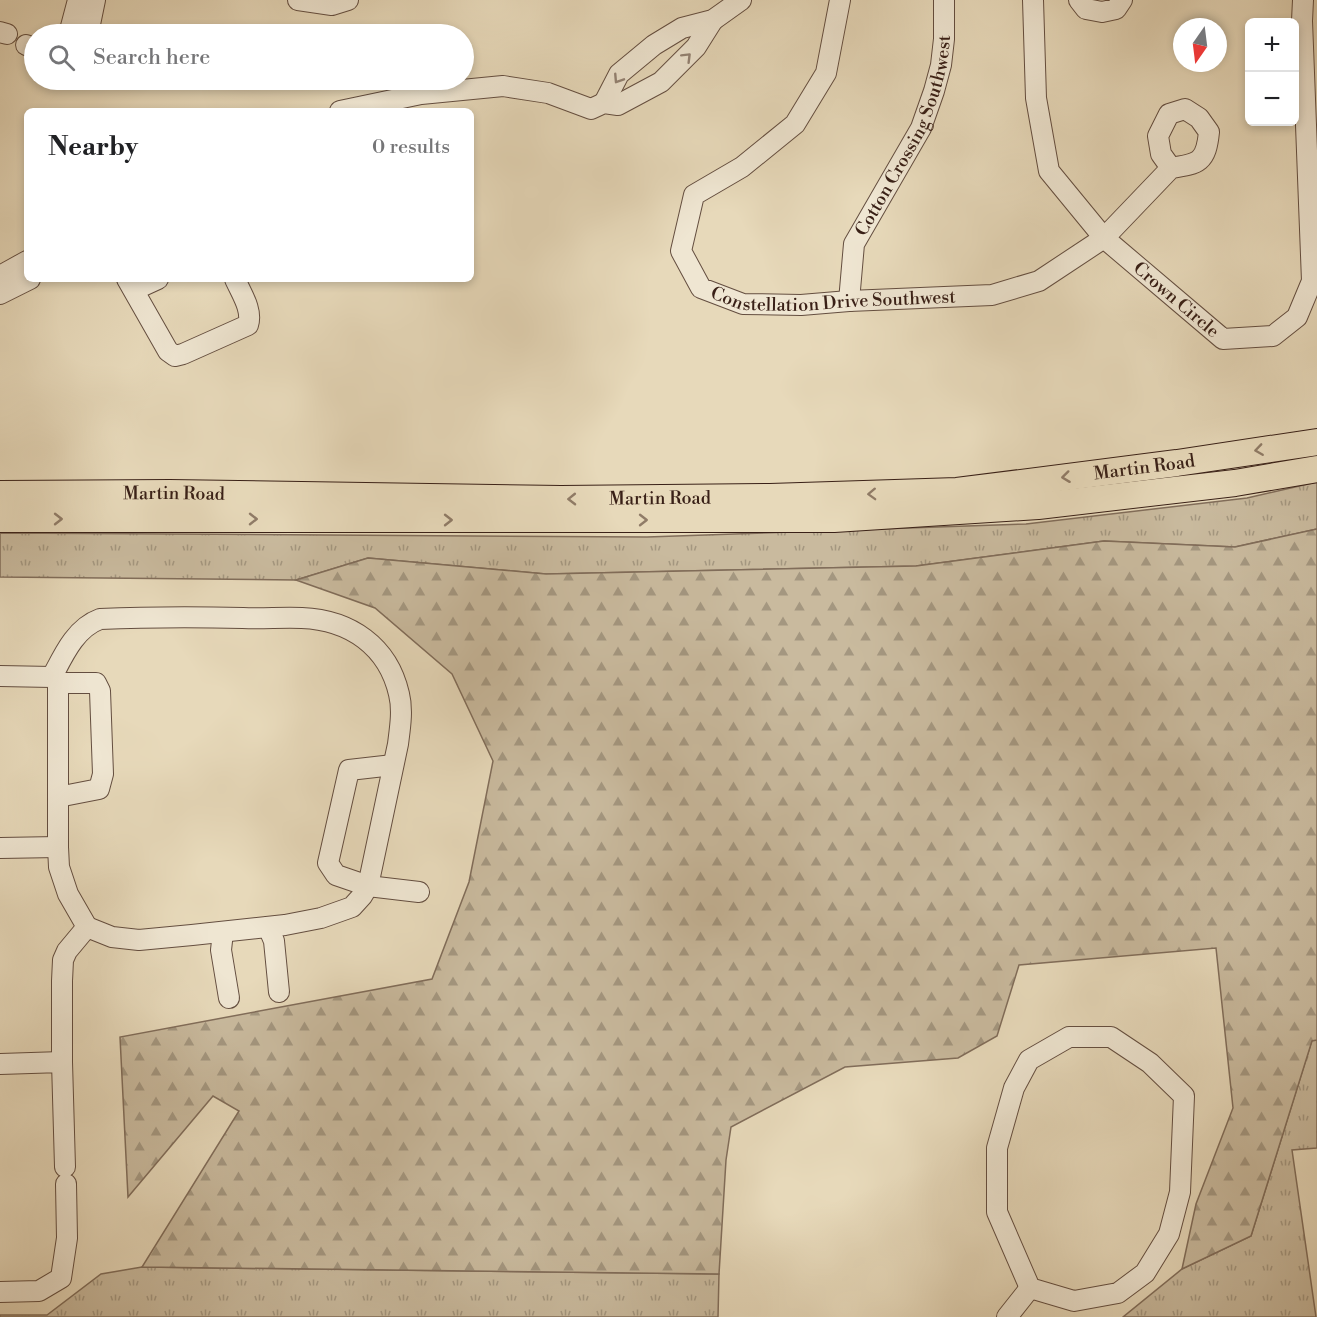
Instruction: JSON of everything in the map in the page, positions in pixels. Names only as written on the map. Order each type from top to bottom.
[{"type":"main road","name":"Martin Road","points":[[0,494],[170,493],[561,499],[770,497],[957,491],[1177,463],[1317,442]]},
{"type":"main road","name":"Martin Road","points":[[0,519],[834,519],[1038,506],[1235,483],[1317,469]]},
{"type":"street","points":[[72,24],[78,0]]},
{"type":"street","points":[[90,24],[95,0]]},
{"type":"street","points":[[298,0],[332,5],[348,0]]},
{"type":"street","points":[[604,103],[619,74],[654,45],[682,28],[713,20],[741,0]]},
{"type":"street","name":"Constellation Drive Southwest","points":[[840,0],[826,73],[795,124],[742,167],[694,195],[681,251],[701,288],[743,304],[801,305],[992,295],[1039,281],[1104,238],[1171,168]]},
{"type":"street","name":"Cotton Crossing Southwest","points":[[849,301],[854,244],[921,128],[934,90],[941,65],[944,39],[944,0]]},
{"type":"street","name":"Crown Circle","points":[[1033,0],[1036,98],[1049,171],[1104,238],[1223,339],[1273,336],[1297,317],[1312,281],[1303,0]]},
{"type":"street","points":[[1078,0],[1086,9],[1102,12],[1116,9],[1122,0]]},
{"type":"street","points":[[474,89],[502,86],[548,93],[591,109],[604,103],[618,105],[661,82],[696,47],[713,20]]},
{"type":"street","points":[[354,108],[421,94],[462,90]]},
{"type":"street","points":[[0,276],[24,263]]},
{"type":"street","points":[[0,294],[24,282]]},
{"type":"street","points":[[130,285],[168,351],[175,356],[248,325],[250,318],[247,306],[236,282]]},
{"type":"street","points":[[144,618],[303,618],[332,623],[355,632],[371,643],[392,673],[400,695],[401,723],[393,765],[368,886],[352,907],[321,918],[285,925],[139,939],[112,937],[87,927],[68,894],[59,867],[57,847],[55,680],[66,651],[80,632],[94,621],[144,618]]},
{"type":"street","points":[[0,676],[96,683],[99,687],[103,774],[99,789],[58,797]]},
{"type":"street","points":[[393,765],[349,770],[328,863],[336,875],[368,886],[419,892]]},
{"type":"street","points":[[0,848],[57,847]]},
{"type":"street","points":[[0,1292],[39,1291],[61,1278],[67,1238],[62,1062],[63,960],[67,951],[87,927]]},
{"type":"street","points":[[268,927],[274,941],[279,992]]},
{"type":"street","points":[[223,932],[221,950],[229,998]]},
{"type":"street","points":[[1069,1037],[1111,1037],[1150,1063],[1184,1096],[1180,1192],[1169,1234],[1145,1274],[1118,1293],[1074,1301],[1030,1288],[997,1212],[997,1148],[1014,1088],[1029,1060],[1069,1037]]},
{"type":"street","points":[[0,1064],[62,1062]]},
{"type":"street","points":[[1007,1317],[1030,1288]]},
{"type":"green space","points":[[1317,482],[1317,529],[1235,547],[1104,541],[916,566],[546,574],[368,558],[296,580],[0,577],[0,533],[647,537],[1026,524],[1247,498]]},
{"type":"green space","points":[[1317,529],[1317,1040],[1312,1041],[1251,1236],[1182,1269],[1196,1204],[1233,1108],[1216,948],[1019,965],[997,1036],[958,1058],[845,1067],[731,1127],[726,1160],[719,1274],[142,1267],[239,1111],[213,1096],[128,1197],[120,1037],[432,979],[469,882],[493,761],[452,674],[375,608],[296,580],[368,558],[546,574],[916,566],[1104,541],[1235,547]]},
{"type":"green space","points":[[1312,1040],[1317,1040],[1317,1148],[1292,1150],[1316,1317],[1123,1317],[1182,1269],[1251,1236]]},
{"type":"green space","points":[[142,1267],[719,1274],[718,1317],[0,1317],[0,1315],[47,1315],[101,1274]]}]
